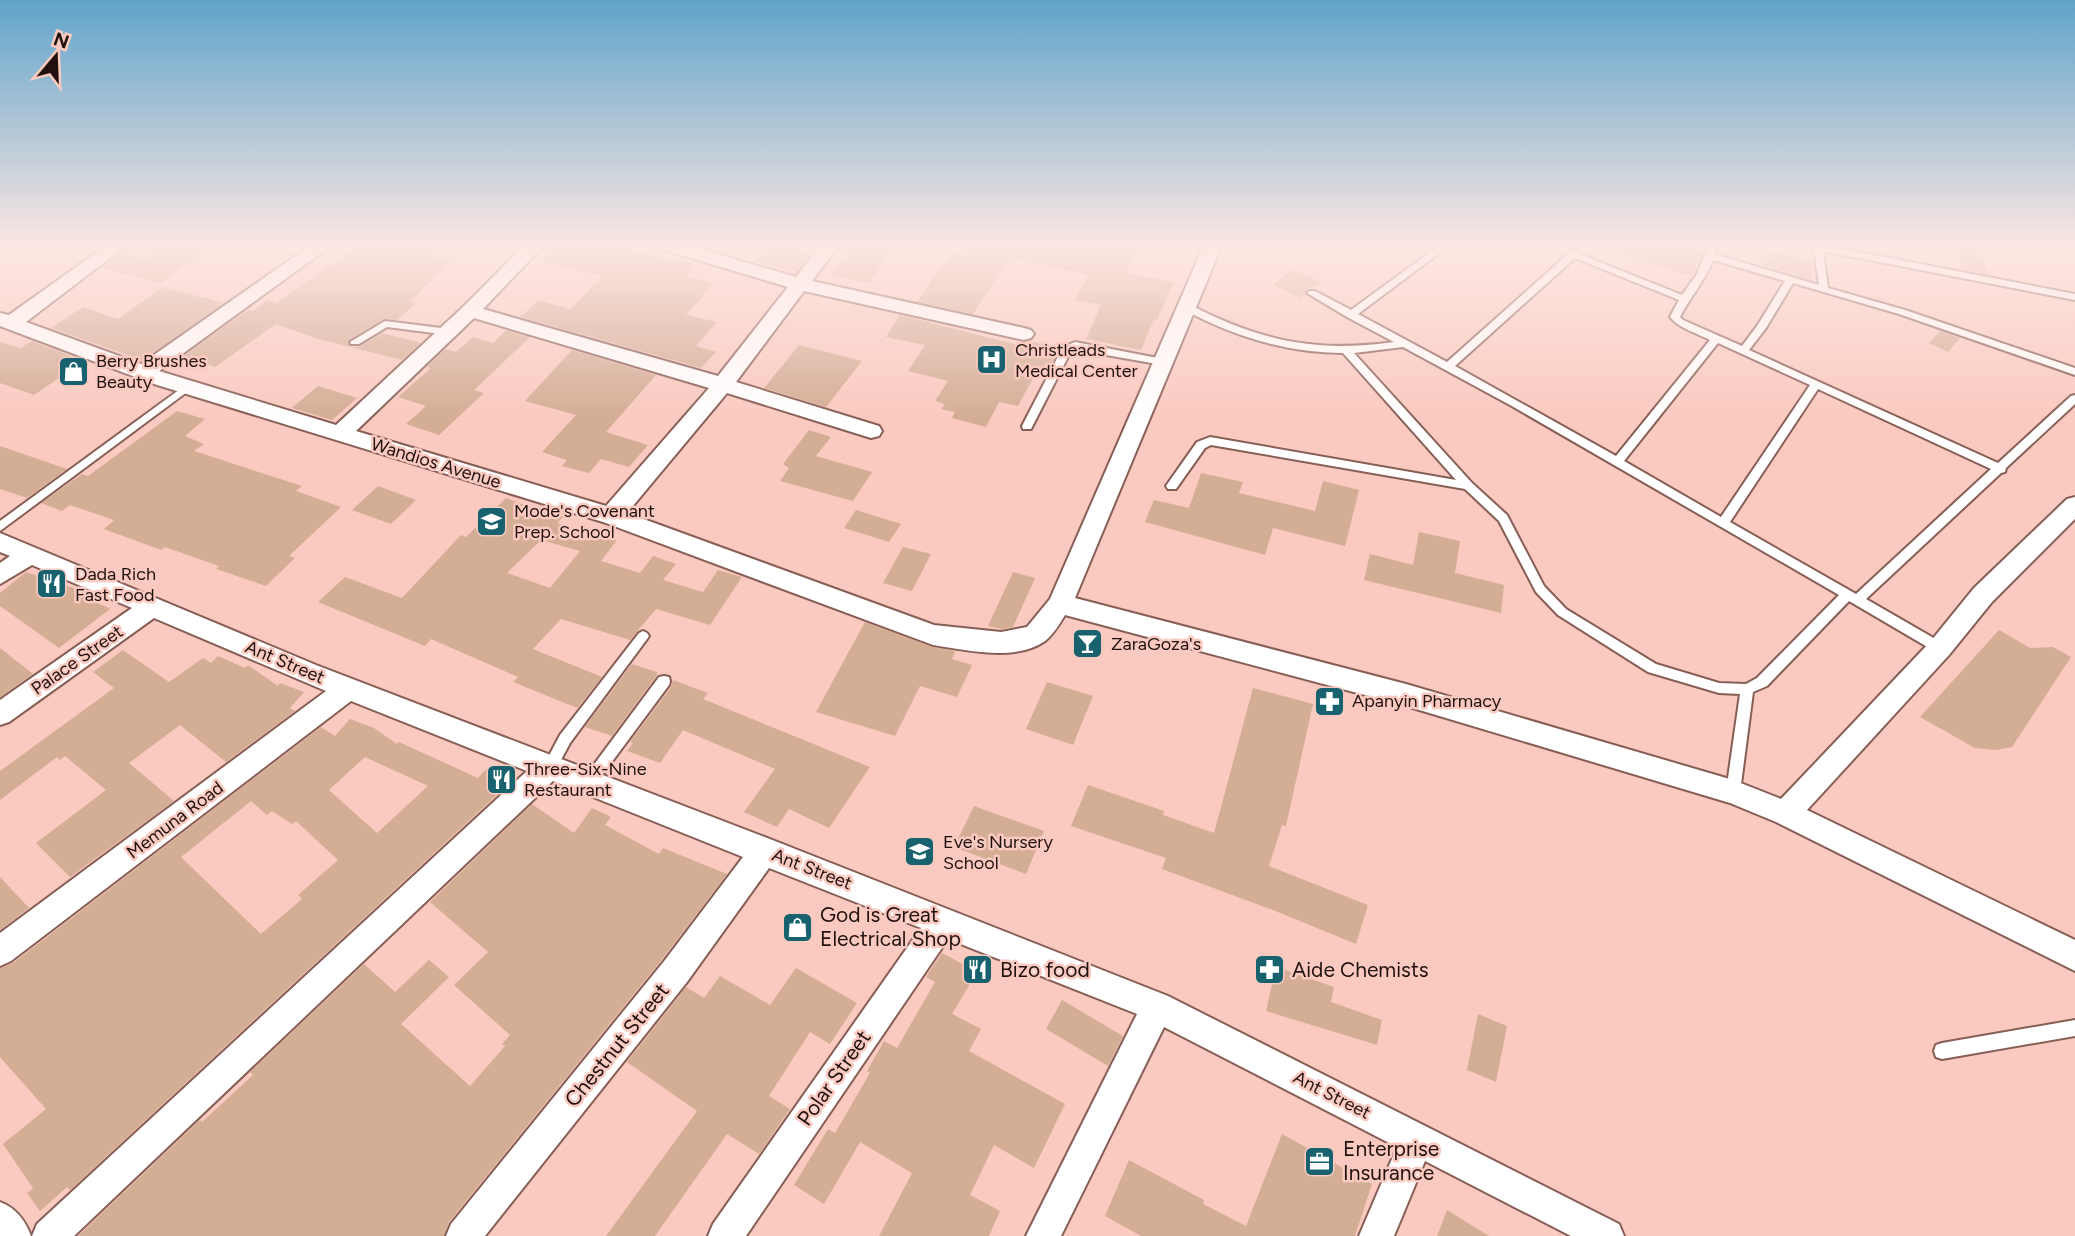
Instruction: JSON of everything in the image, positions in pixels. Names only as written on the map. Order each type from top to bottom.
[{"type":"street","points":[[5,321],[32,303]]},
{"type":"street","points":[[144,372],[242,303]]},
{"type":"street","points":[[339,433],[477,303]]},
{"type":"street","points":[[611,516],[723,384],[785,303]]},
{"type":"street","points":[[883,303],[1024,334]]},
{"type":"street","name":"Wandios Avenue","points":[[5,321],[187,387],[611,516],[933,635],[977,643],[1035,635],[1060,604],[1189,303]]},
{"type":"street","points":[[470,310],[723,384],[871,431]]},
{"type":"street","points":[[1786,813],[1940,648],[1983,595],[2075,505]]},
{"type":"street","name":"Ant Street","points":[[0,542],[349,688],[1157,1007],[1607,1236]]},
{"type":"street","points":[[0,575],[30,555]]},
{"type":"street","points":[[1060,604],[1406,695],[1733,792],[1786,813],[2075,956]]},
{"type":"street","name":"Palace Street","points":[[0,714],[153,606]]},
{"type":"street","name":"Memuna Road","points":[[0,951],[349,688]]},
{"type":"street","points":[[49,1236],[550,767]]},
{"type":"street","name":"Chestnut Street","points":[[463,1236],[676,971],[765,850]]},
{"type":"street","name":"Polar Street","points":[[725,1236],[943,921]]},
{"type":"street","points":[[1042,1236],[1157,1007]]},
{"type":"street","points":[[1376,1236],[1418,1138]]},
{"type":"street","points":[[0,1219],[14,1236]]},
{"type":"lane","points":[[1329,303],[1617,462],[1940,648]]},
{"type":"lane","points":[[1350,315],[1367,303]]},
{"type":"lane","points":[[1448,367],[1520,303]]},
{"type":"lane","points":[[1682,303],[1675,317],[2001,469]]},
{"type":"lane","points":[[1744,350],[1776,303]]},
{"type":"lane","points":[[1869,303],[2075,372]]},
{"type":"lane","points":[[1187,307],[1214,322],[1283,344],[1347,351],[1402,344]]},
{"type":"lane","points":[[355,342],[385,324],[449,332]]},
{"type":"lane","points":[[1617,462],[1717,338]]},
{"type":"lane","points":[[1027,426],[1068,347],[1075,345],[1163,362]]},
{"type":"lane","points":[[1347,351],[1468,486],[1503,518],[1540,589],[1562,612],[1652,668],[1719,688],[1747,689],[1762,682],[1852,597],[2001,469],[2075,398]]},
{"type":"lane","points":[[1723,523],[1816,384]]},
{"type":"lane","points":[[0,527],[187,387]]},
{"type":"lane","points":[[1172,486],[1201,445],[1210,441],[1468,486]]},
{"type":"lane","points":[[550,767],[565,739],[643,636]]},
{"type":"lane","points":[[589,782],[664,681]]},
{"type":"lane","points":[[1733,792],[1747,689]]},
{"type":"lane","points":[[1942,1051],[2075,1028]]},
{"type":"building","points":[[141,303],[224,303],[142,360],[51,328],[83,307],[118,319]]},
{"type":"building","points":[[264,303],[412,303],[415,304],[397,320],[384,319],[347,341],[351,347],[359,347],[382,333],[421,343],[402,360],[315,338],[276,324],[215,367],[183,356],[248,310],[253,311]]},
{"type":"building","points":[[535,303],[548,303],[570,309],[576,303],[697,303],[686,315],[717,322],[696,346],[716,352],[701,368],[521,317]]},
{"type":"building","points":[[920,303],[980,303],[973,314]]},
{"type":"building","points":[[1089,303],[1165,303],[1157,320],[1154,319],[1141,350],[1086,339],[1101,305]]},
{"type":"building","points":[[900,315],[1030,348],[1034,342],[1060,348],[1047,371],[1038,369],[1018,406],[999,402],[986,427],[952,418],[955,412],[941,409],[945,404],[935,401],[948,381],[908,371],[925,345],[886,337]]},
{"type":"building","points":[[506,330],[530,337],[474,390],[484,393],[439,435],[406,424],[426,406],[398,397],[431,368],[427,367],[445,349],[456,352],[473,337],[493,343]]},
{"type":"building","points":[[1940,331],[1960,338],[1948,352],[1929,343]]},
{"type":"building","points":[[32,341],[84,361],[34,395],[0,383],[0,342],[20,348]]},
{"type":"building","points":[[799,345],[862,361],[826,407],[764,388]]},
{"type":"building","points":[[572,350],[656,375],[606,432],[648,445],[629,467],[601,459],[589,473],[562,466],[567,460],[542,452],[576,415],[525,401]]},
{"type":"building","points":[[318,386],[357,398],[332,420],[292,408]]},
{"type":"building","points":[[177,411],[205,419],[185,436],[204,444],[194,451],[302,486],[296,491],[341,507],[289,556],[295,558],[266,586],[216,569],[219,566],[165,547],[161,550],[104,529],[114,520],[70,505],[62,511],[41,503],[82,474],[88,476]]},
{"type":"building","points":[[809,430],[831,437],[816,456],[872,472],[853,501],[780,481],[789,468],[783,464]]},
{"type":"building","points":[[0,446],[67,469],[27,498],[0,489]]},
{"type":"building","points":[[1201,473],[1243,482],[1239,493],[1315,511],[1323,481],[1359,490],[1345,546],[1273,528],[1265,555],[1145,522],[1154,500],[1189,508]]},
{"type":"building","points":[[378,486],[416,500],[391,524],[352,510]]},
{"type":"building","points":[[506,498],[540,511],[544,507],[566,514],[557,523],[617,540],[601,561],[640,573],[653,556],[676,564],[663,580],[703,592],[718,570],[742,577],[710,625],[656,609],[630,640],[561,619],[533,649],[602,677],[577,708],[513,682],[518,677],[431,639],[425,646],[318,602],[345,577],[402,598],[461,535],[466,537]],"holes":[[[541,540],[580,551],[550,588],[507,573]]]},
{"type":"building","points":[[856,510],[901,524],[889,542],[844,528]]},
{"type":"building","points":[[1419,532],[1460,541],[1455,573],[1504,585],[1501,613],[1364,580],[1370,554],[1413,565]]},
{"type":"building","points":[[903,547],[931,554],[912,591],[883,583]]},
{"type":"building","points":[[26,572],[76,589],[74,591],[110,609],[59,648],[0,606],[0,593]]},
{"type":"building","points":[[1013,572],[1035,578],[1013,627],[1001,629],[988,626]]},
{"type":"building","points":[[865,622],[932,647],[955,651],[952,659],[972,665],[957,697],[920,686],[895,736],[816,712]]},
{"type":"building","points":[[1999,630],[2030,648],[2053,647],[2071,657],[2012,747],[1996,750],[1975,748],[1920,717]]},
{"type":"building","points":[[0,648],[33,674],[0,697]]},
{"type":"building","points":[[123,650],[169,682],[203,658],[211,663],[218,656],[245,668],[248,665],[278,686],[280,683],[304,692],[290,708],[295,711],[226,762],[180,725],[129,763],[174,801],[70,877],[36,843],[106,790],[65,756],[60,760],[57,757],[0,800],[0,771],[114,688],[93,672]]},
{"type":"building","points":[[632,664],[657,672],[657,675],[612,736],[585,727]]},
{"type":"building","points":[[673,680],[708,693],[703,699],[870,767],[829,828],[789,809],[777,827],[744,812],[775,769],[683,730],[660,763],[627,751],[633,743],[630,742],[671,687]]},
{"type":"building","points":[[1047,682],[1093,696],[1073,745],[1026,729]]},
{"type":"building","points":[[1253,688],[1313,704],[1286,826],[1282,825],[1269,866],[1368,905],[1356,944],[1162,869],[1166,858],[1071,826],[1088,785],[1164,811],[1163,815],[1214,833]]},
{"type":"building","points":[[350,719],[374,728],[397,744],[399,742],[478,778],[489,766],[513,780],[70,1190],[67,1187],[40,1211],[27,1193],[33,1188],[3,1144],[46,1109],[0,1057],[0,968],[13,963],[321,727],[335,736]],"holes":[[[365,757],[428,786],[377,833],[329,790]],[[251,801],[267,815],[272,811],[292,824],[296,821],[338,860],[298,895],[302,899],[261,934],[181,857]]]},
{"type":"building","points":[[532,804],[574,833],[592,808],[611,817],[605,825],[659,854],[663,848],[727,874],[663,958],[449,1222],[444,1236],[78,1236],[200,1120],[202,1122],[253,1075],[250,1072],[364,964],[395,992],[429,960],[449,977],[401,1024],[470,1086],[505,1046],[502,1044],[510,1035],[454,985],[488,952],[430,902]]},
{"type":"building","points":[[974,806],[1044,831],[1026,874],[954,847]]},
{"type":"building","points":[[0,877],[29,908],[0,930]]},
{"type":"building","points":[[942,953],[977,972],[952,1014],[981,1029],[969,1051],[1065,1104],[1034,1168],[994,1145],[970,1195],[1000,1211],[989,1236],[879,1236],[912,1173],[860,1142],[824,1204],[794,1185],[828,1129],[835,1133],[870,1073],[867,1071],[884,1041],[897,1048],[935,982],[926,977]]},
{"type":"building","points":[[1276,967],[1334,987],[1331,1002],[1382,1020],[1377,1045],[1266,1011]]},
{"type":"building","points":[[796,968],[857,1003],[830,1044],[810,1032],[769,1096],[790,1109],[759,1154],[727,1134],[655,1236],[606,1236],[697,1111],[627,1062],[686,987],[704,998],[720,976],[770,1005]]},
{"type":"building","points":[[1062,1000],[1123,1036],[1108,1066],[1046,1029]]},
{"type":"building","points":[[1478,1014],[1507,1026],[1496,1082],[1467,1070]]},
{"type":"building","points":[[1282,1134],[1372,1184],[1355,1236],[1141,1236],[1105,1216],[1129,1160],[1246,1226]]},
{"type":"building","points":[[1447,1210],[1489,1236],[1437,1236]]},
{"type":"place","name":"Christleads Medical Center","points":[[992,360]]},
{"type":"place","name":"Berry Brushes Beauty","points":[[73,371]]},
{"type":"place","name":"Mode's Covenant Prep. School","points":[[491,521]]},
{"type":"place","name":"Dada Rich Fast Food","points":[[52,584]]},
{"type":"place","name":"ZaraGoza's","points":[[1088,644]]},
{"type":"place","name":"Apanyin Pharmacy","points":[[1329,701]]},
{"type":"place","name":"Three-Six-Nine Restaurant","points":[[501,779]]},
{"type":"place","name":"Eve's Nursery School","points":[[920,852]]},
{"type":"place","name":"God is Great Electrical Shop","points":[[797,927]]},
{"type":"place","name":"Bizo food","points":[[977,970]]},
{"type":"place","name":"Aide Chemists","points":[[1269,970]]},
{"type":"place","name":"Enterprise Insurance","points":[[1320,1161]]}]
